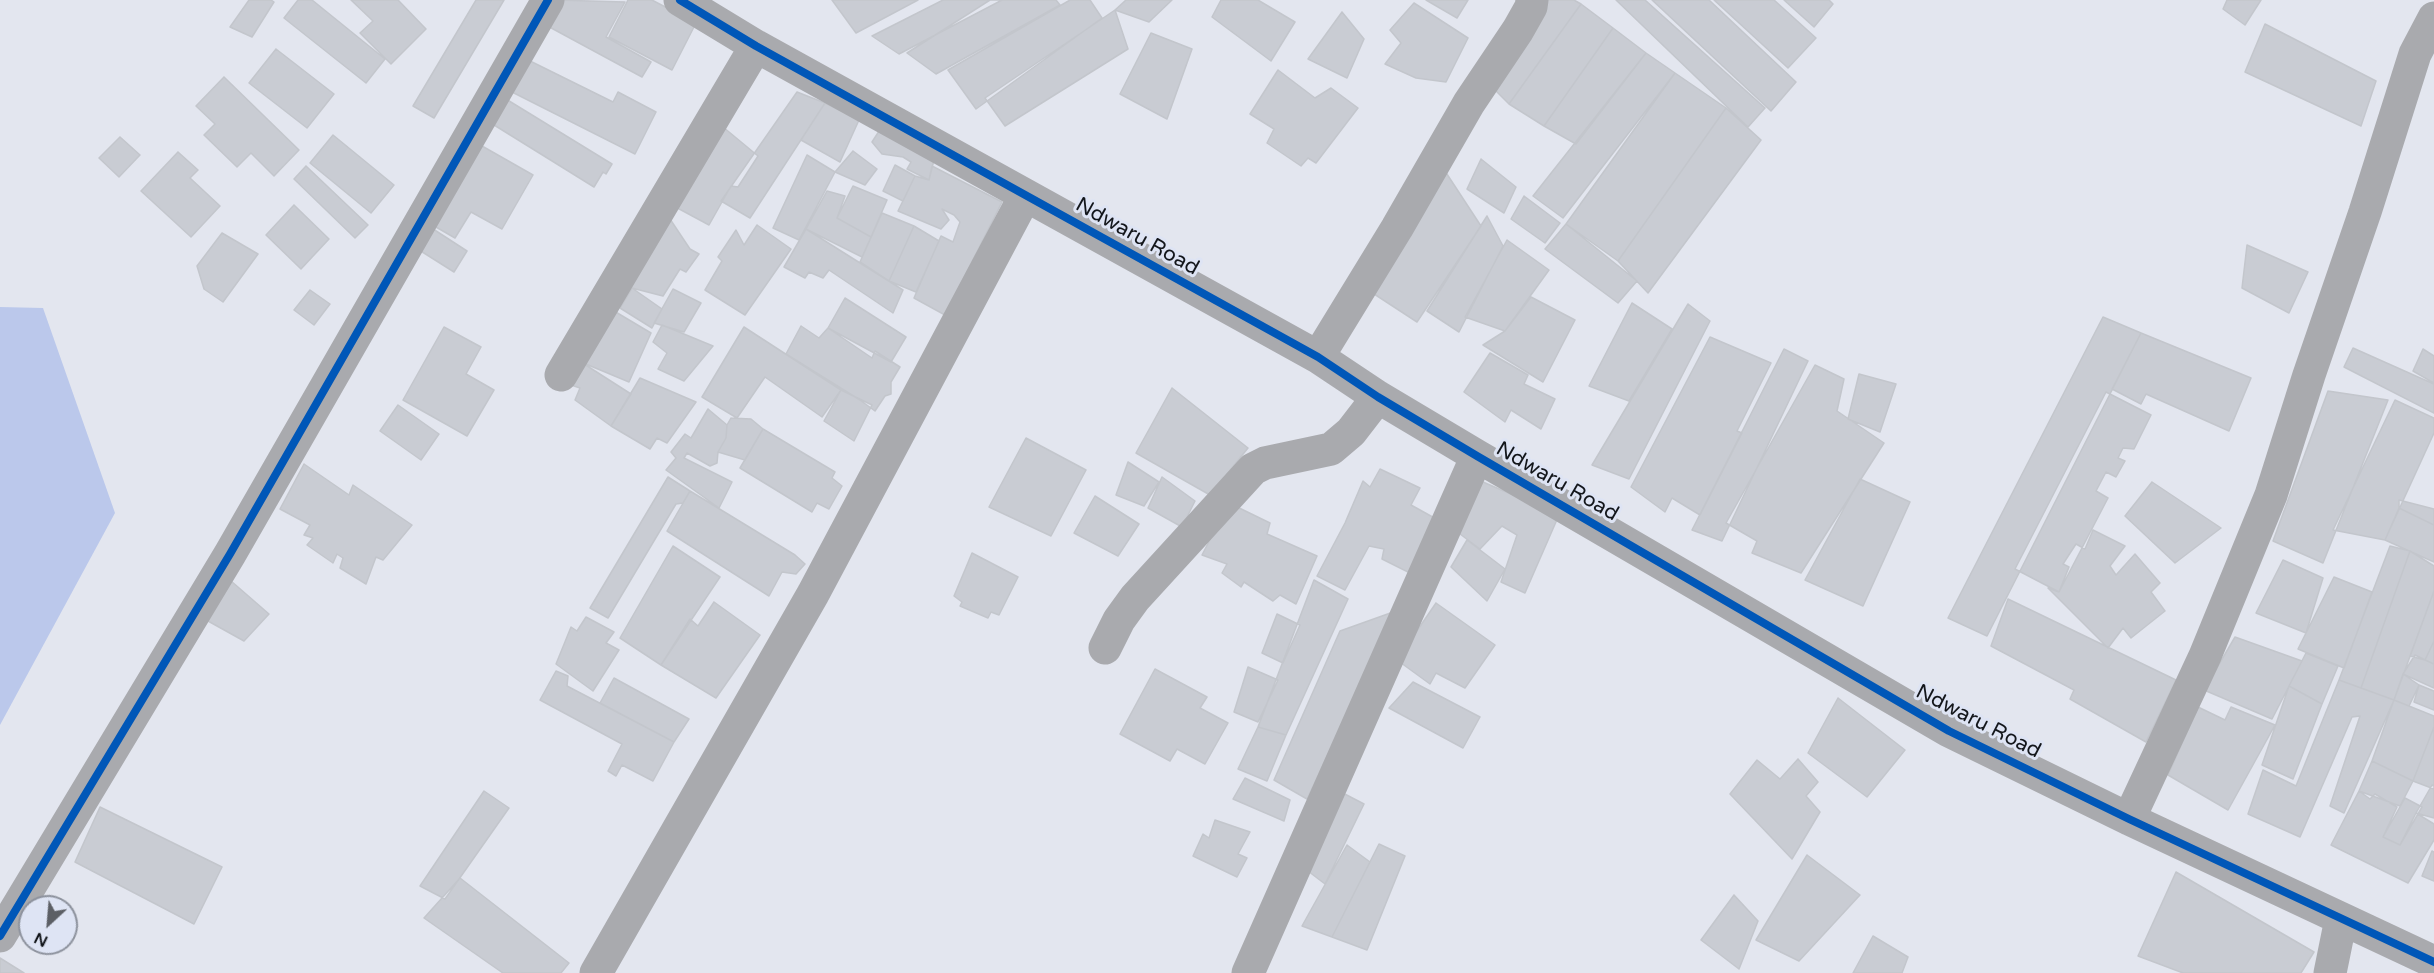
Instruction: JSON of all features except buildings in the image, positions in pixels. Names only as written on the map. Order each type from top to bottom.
[{"type":"street","points":[[0,936],[230,554],[548,0]]},
{"type":"street","name":"Ndwaru Road","points":[[680,0],[756,46],[1318,357],[1378,397],[1477,456],[1949,731],[2129,819],[2434,962]]},
{"type":"street","points":[[1318,357],[1397,228],[1469,103],[1518,30],[1531,7],[1532,0]]},
{"type":"street","points":[[2129,819],[2205,656],[2271,495],[2415,54],[2434,18]]},
{"type":"street","points":[[561,375],[756,46]]},
{"type":"street","points":[[596,973],[813,594],[1025,196]]},
{"type":"street","points":[[1105,648],[1119,620],[1135,598],[1253,469],[1265,463],[1331,449],[1351,432],[1378,397]]},
{"type":"street","points":[[1248,973],[1477,456]]},
{"type":"street","points":[[2330,973],[2341,919]]},
{"type":"shaded area","points":[[0,307],[43,308],[115,513],[0,725]]},
{"type":"cycle path","points":[[0,936],[230,554],[548,0]]},
{"type":"cycle path","points":[[680,0],[756,46],[1318,357],[1378,397],[1477,456],[1949,731],[2129,819],[2434,962]]}]
